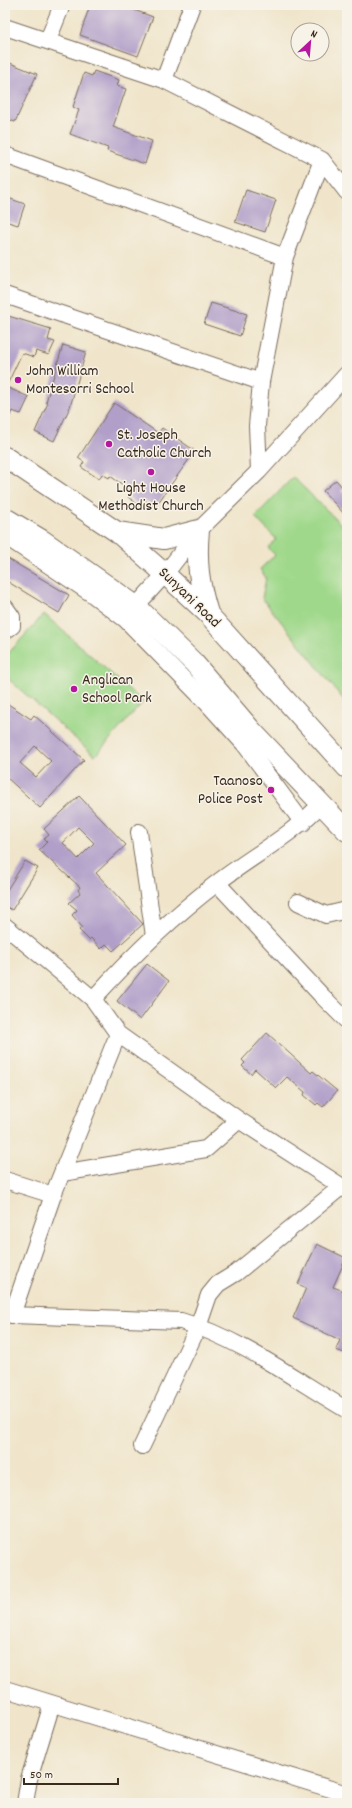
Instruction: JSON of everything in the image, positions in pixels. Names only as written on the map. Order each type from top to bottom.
[{"type":"main road","name":"Sunyani Road","points":[[5,457],[117,532],[165,574],[208,614],[347,768]]},
{"type":"main road","points":[[5,518],[42,540],[136,606],[194,662],[252,731],[347,831]]},
{"type":"main road","points":[[117,532],[164,539],[199,530],[197,547],[198,574],[208,614]]},
{"type":"street","points":[[48,40],[62,5]]},
{"type":"street","points":[[164,80],[192,5]]},
{"type":"street","points":[[5,27],[48,40],[164,80],[322,160],[347,192]]},
{"type":"street","points":[[5,155],[285,257]]},
{"type":"street","points":[[259,471],[257,426],[261,382],[285,257],[322,160]]},
{"type":"street","points":[[5,295],[261,382]]},
{"type":"street","points":[[136,606],[165,574],[199,530],[259,471],[345,381]]},
{"type":"street","points":[[5,536],[92,594],[125,619],[207,703],[245,745],[303,823]]},
{"type":"street","points":[[5,607],[8,609],[12,617],[12,626],[5,631]]},
{"type":"street","points":[[93,999],[128,960],[154,936],[217,883],[303,823],[321,804]]},
{"type":"street","points":[[139,832],[154,936]]},
{"type":"street","points":[[217,883],[323,998],[347,1021]]},
{"type":"street","points":[[298,902],[326,915],[347,910]]},
{"type":"street","points":[[5,926],[93,999],[118,1034],[240,1120],[344,1189],[236,1273],[218,1284],[209,1295],[198,1327],[142,1446]]},
{"type":"street","points":[[118,1034],[53,1195],[8,1314],[181,1321],[240,1346],[347,1410]]},
{"type":"street","points":[[62,1173],[206,1149],[240,1120]]},
{"type":"street","points":[[5,1180],[53,1195]]},
{"type":"street","points":[[5,1690],[347,1794]]},
{"type":"street","points":[[25,1803],[29,1779],[52,1704]]},
{"type":"green space","points":[[293,477],[347,530],[347,704],[262,598],[266,578],[260,569],[275,555],[268,548],[276,539],[255,517]]},
{"type":"green space","name":"Anglican School Park","points":[[44,614],[143,702],[95,756],[5,676],[5,657]]},
{"type":"building","points":[[90,5],[126,5],[126,7],[153,17],[138,56],[80,35]]},
{"type":"building","points":[[5,61],[37,74],[15,122],[5,118]]},
{"type":"building","points":[[94,71],[119,80],[117,86],[126,89],[113,127],[152,141],[145,164],[107,151],[108,148],[70,134],[79,110],[73,107],[84,73],[92,76]]},
{"type":"building","points":[[246,190],[276,200],[265,232],[235,222]]},
{"type":"building","points":[[5,197],[25,204],[18,225],[5,221]]},
{"type":"building","points":[[211,303],[247,314],[240,336],[204,324]]},
{"type":"building","points":[[5,315],[51,329],[48,340],[55,342],[49,355],[36,351],[34,357],[22,353],[6,387],[29,397],[21,414],[12,411],[5,426]]},
{"type":"building","points":[[63,345],[86,352],[70,407],[54,441],[35,432],[48,403],[46,402]]},
{"type":"building","points":[[114,403],[158,433],[162,428],[195,451],[155,507],[144,500],[140,506],[128,497],[132,491],[110,476],[109,478],[102,474],[99,479],[81,467],[84,462],[78,458]]},
{"type":"building","points":[[336,480],[344,489],[341,491],[347,497],[347,517],[323,491]]},
{"type":"building","points":[[5,557],[69,595],[59,613],[5,580]]},
{"type":"building","points":[[5,702],[31,719],[34,715],[84,760],[40,808],[5,776]],"holes":[[[35,746],[51,761],[36,777],[20,763]]]},
{"type":"building","points":[[79,796],[126,845],[96,873],[143,924],[113,951],[106,944],[101,949],[91,938],[89,940],[79,930],[82,927],[72,915],[77,910],[69,903],[80,893],[78,890],[80,887],[39,850],[47,842],[44,839],[49,835],[44,829]],"holes":[[[78,827],[94,843],[78,859],[63,843]]]},
{"type":"building","points":[[25,861],[38,868],[12,910],[5,906],[5,893]]},
{"type":"building","points":[[147,964],[169,981],[140,1020],[117,1001]]},
{"type":"building","points":[[267,1033],[311,1073],[313,1071],[337,1091],[323,1107],[318,1103],[316,1105],[304,1095],[305,1092],[287,1077],[276,1088],[255,1069],[251,1074],[242,1066],[245,1063],[242,1060]]},
{"type":"building","points":[[317,1244],[346,1258],[333,1287],[347,1292],[347,1354],[336,1350],[340,1340],[293,1318],[306,1288],[298,1284]]},
{"type":"place","name":"John William Montesorri School","points":[[18,380]]},
{"type":"place","name":"St. Joseph Catholic Church","points":[[109,444]]},
{"type":"place","name":"Light House Methodist Church","points":[[151,472]]},
{"type":"place","name":"Anglican School Park","points":[[74,689]]},
{"type":"place","name":"Taanoso Police Post","points":[[271,790]]}]
